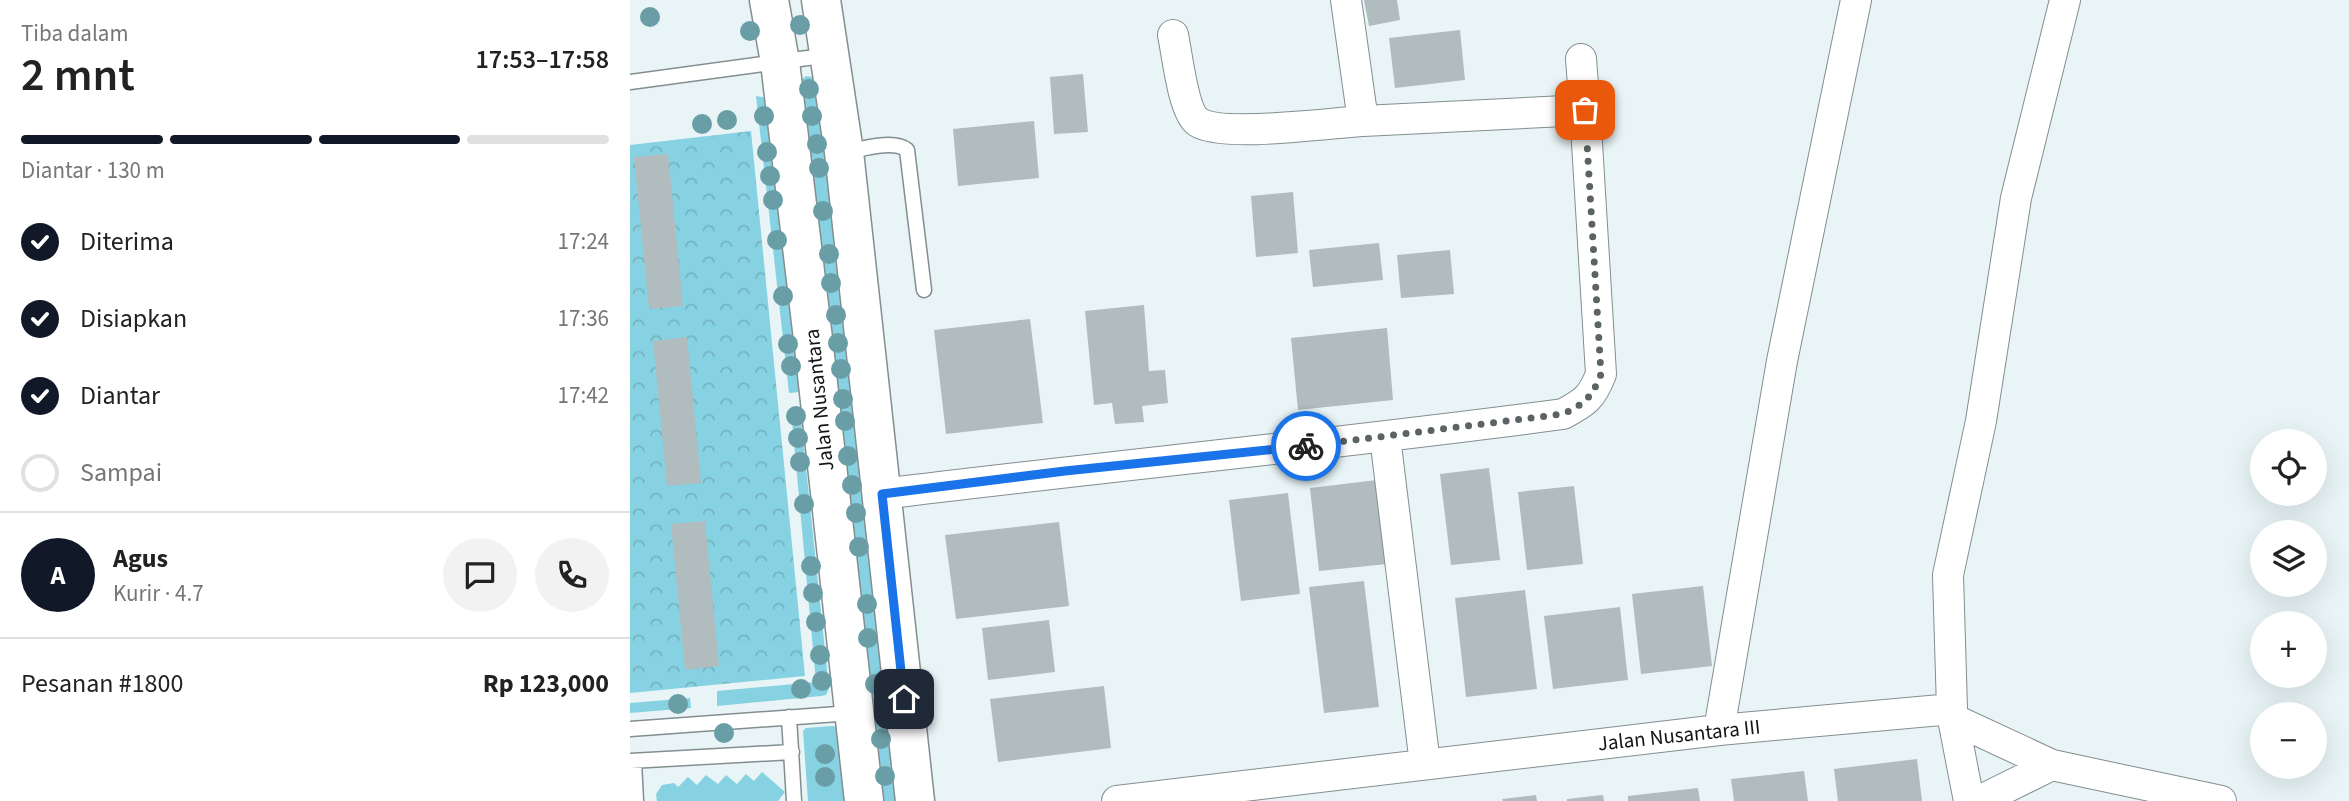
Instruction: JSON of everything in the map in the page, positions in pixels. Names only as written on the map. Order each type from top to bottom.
[{"type":"street","name":"Jalan Nusantara","points":[[769,0],[780,62],[864,801]]},
{"type":"street","points":[[821,0],[844,152],[915,801]]},
{"type":"street","points":[[1346,0],[1363,121]]},
{"type":"street","points":[[1718,730],[1782,361],[1856,0]]},
{"type":"street","points":[[1969,801],[1953,714],[1948,575],[1981,421],[2016,198],[2065,0]]},
{"type":"street","points":[[1173,35],[1189,110],[1197,122],[1217,128],[1247,129],[1585,110]]},
{"type":"street","points":[[882,494],[1065,471],[1385,438],[1563,414],[1579,406],[1593,394],[1601,374],[1581,59]]},
{"type":"street","points":[[1385,438],[1424,764]]},
{"type":"street","points":[[1953,714],[2052,765],[2221,801]]},
{"type":"street","name":"Jalan Nusantara III","points":[[1116,801],[1718,730],[1953,714]]},
{"type":"street","points":[[1979,801],[2052,765]]},
{"type":"lane","points":[[630,82],[831,55]]},
{"type":"lane","points":[[844,152],[894,145],[902,145],[908,150],[924,290]]},
{"type":"lane","points":[[630,729],[854,713]]},
{"type":"lane","points":[[789,717],[794,801]]},
{"type":"lane","points":[[636,801],[632,761],[792,752]]},
{"type":"green space","points":[[806,76],[812,77],[816,82],[838,254],[898,801],[880,801],[801,80]]},
{"type":"green space","points":[[756,96],[767,98],[799,392],[789,393]]},
{"type":"green space","points":[[751,131],[805,676],[630,693],[630,145]]},
{"type":"green space","points":[[800,409],[829,689],[826,695],[821,696],[717,706],[717,691],[816,682],[791,410]]},
{"type":"green space","points":[[690,698],[691,708],[630,713],[630,703]]},
{"type":"green space","points":[[806,728],[838,728],[845,801],[808,801],[803,731]]},
{"type":"green space","points":[[762,772],[785,792],[778,801],[657,801],[656,794],[662,785],[674,783],[678,787],[688,777],[697,785],[706,775],[718,784],[726,775],[737,784],[746,774],[754,781]]},
{"type":"building","points":[[1364,0],[1397,0],[1400,20],[1369,26]]},
{"type":"building","points":[[1460,30],[1465,80],[1395,88],[1389,38]]},
{"type":"building","points":[[1083,74],[1088,132],[1054,134],[1050,77]]},
{"type":"building","points":[[1034,121],[1039,178],[958,186],[953,129]]},
{"type":"building","points":[[668,154],[683,306],[649,309],[634,157]]},
{"type":"building","points":[[1293,192],[1298,253],[1256,257],[1251,196]]},
{"type":"building","points":[[1379,243],[1383,280],[1313,287],[1309,250]]},
{"type":"building","points":[[1450,250],[1454,294],[1401,298],[1397,255]]},
{"type":"building","points":[[1144,305],[1149,371],[1165,370],[1168,403],[1142,406],[1144,422],[1115,424],[1112,403],[1094,405],[1085,311]]},
{"type":"building","points":[[1030,319],[1043,423],[946,434],[934,330]]},
{"type":"building","points":[[1387,328],[1393,400],[1298,410],[1291,338]]},
{"type":"building","points":[[687,337],[701,483],[667,486],[653,341]]},
{"type":"building","points":[[1489,468],[1500,560],[1451,565],[1440,474]]},
{"type":"building","points":[[1377,480],[1387,564],[1319,571],[1310,488]]},
{"type":"building","points":[[1574,486],[1583,564],[1527,570],[1518,492]]},
{"type":"building","points":[[1288,493],[1300,594],[1241,601],[1229,500]]},
{"type":"building","points":[[705,521],[719,666],[685,670],[671,524]]},
{"type":"building","points":[[1059,522],[1069,606],[956,619],[945,535]]},
{"type":"building","points":[[1364,581],[1379,707],[1324,713],[1309,587]]},
{"type":"building","points":[[1703,586],[1712,666],[1641,674],[1632,594]]},
{"type":"building","points":[[1525,590],[1537,689],[1466,697],[1455,598]]},
{"type":"building","points":[[1620,607],[1628,680],[1553,689],[1544,616]]},
{"type":"building","points":[[1049,620],[1055,672],[988,680],[982,628]]},
{"type":"building","points":[[1104,686],[1111,748],[998,762],[990,699]]},
{"type":"building","points":[[1917,759],[1922,801],[1838,801],[1834,769]]},
{"type":"building","points":[[1804,771],[1808,801],[1734,801],[1731,779]]},
{"type":"building","points":[[1698,788],[1700,801],[1628,801],[1628,796]]},
{"type":"building","points":[[1536,795],[1537,801],[1502,799]]},
{"type":"building","points":[[1603,795],[1604,801],[1567,801],[1567,799]]},
{"type":"way so far","points":[[1306,446],[1563,414],[1579,406],[1593,394],[1601,374],[1585,110]]},
{"type":"route","points":[[904,699],[882,494],[1065,471],[1306,446]]}]
